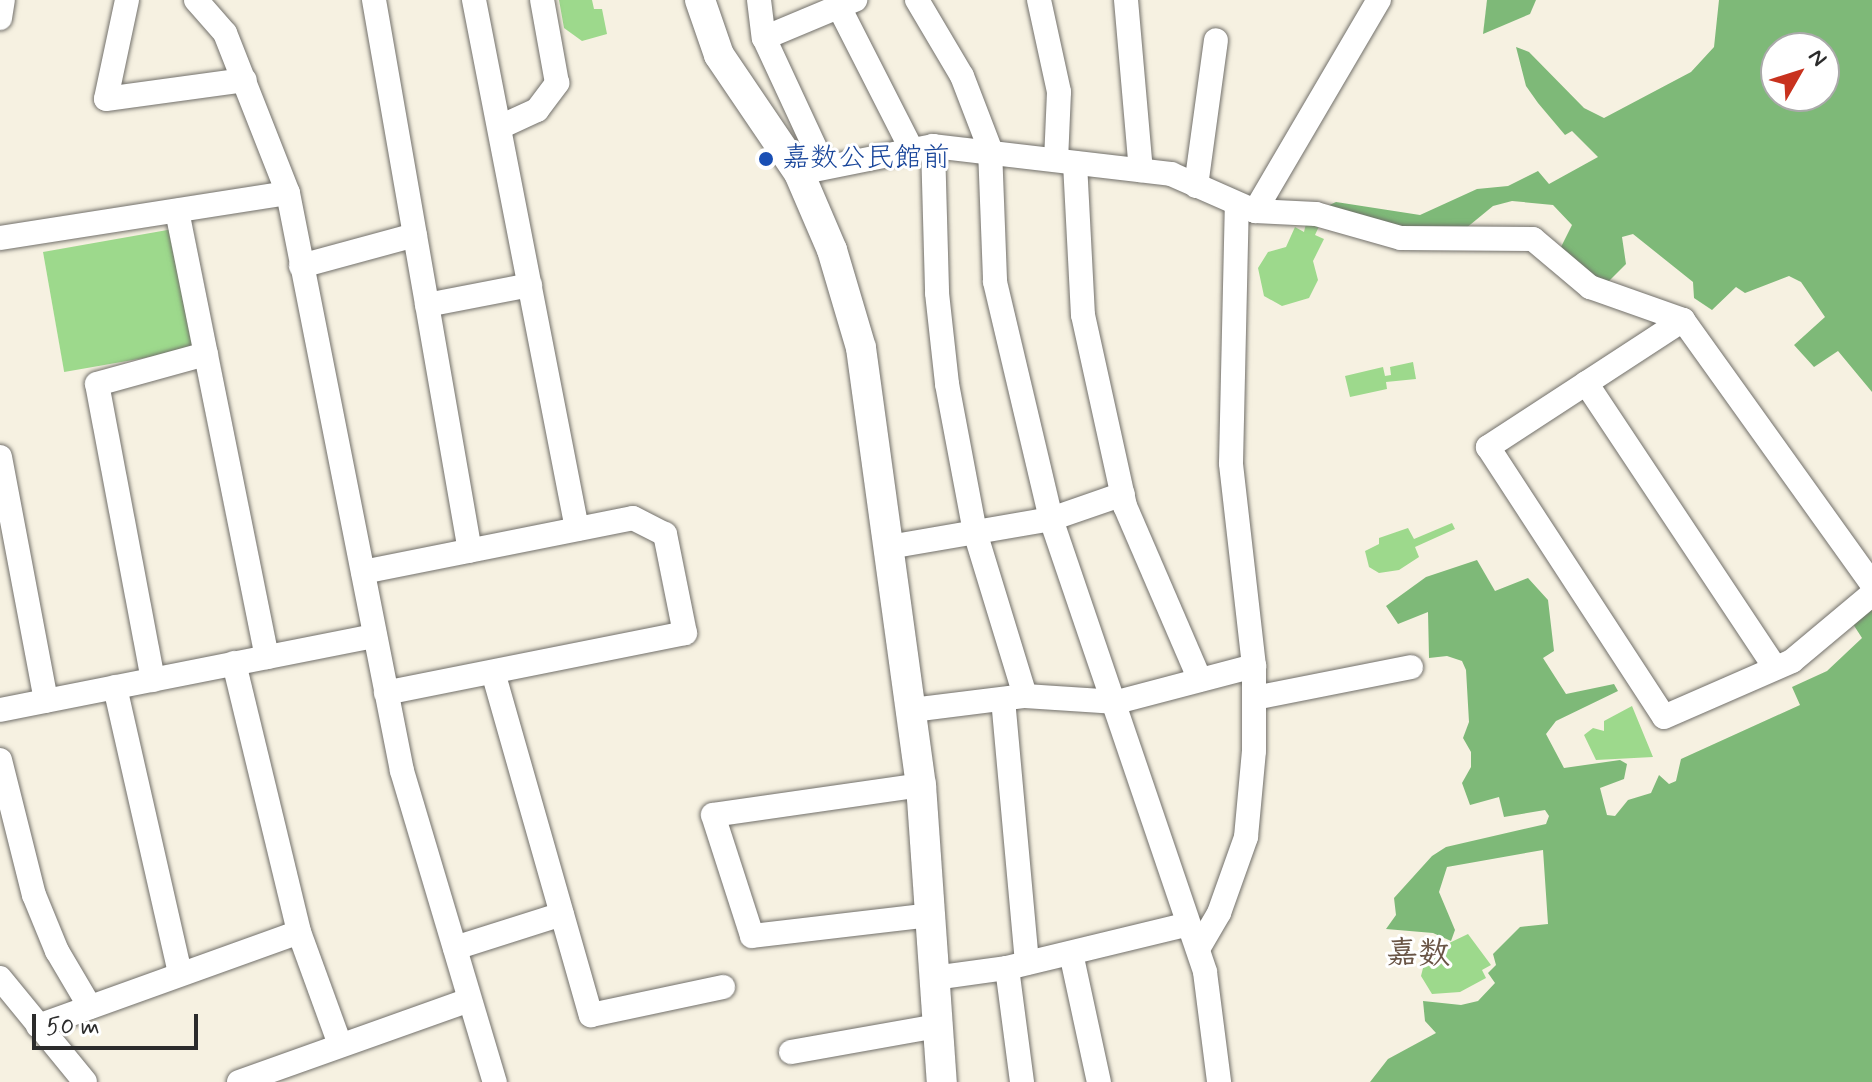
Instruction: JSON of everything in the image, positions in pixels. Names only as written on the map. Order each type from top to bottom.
[{"type":"street","points":[[127,0],[106,99],[245,80]]},
{"type":"street","points":[[196,0],[225,33],[288,193],[402,771],[495,1082]]},
{"type":"street","points":[[374,0],[470,551]]},
{"type":"street","points":[[474,0],[577,529]]},
{"type":"street","points":[[500,127],[537,110],[557,83],[542,0]]},
{"type":"street","points":[[700,0],[719,55],[811,170]]},
{"type":"street","points":[[759,0],[764,38],[811,170],[861,348],[921,785],[942,1082]]},
{"type":"street","points":[[917,0],[962,76],[990,149],[995,282],[1051,519],[1117,702],[1185,925],[1198,949],[1219,1082]]},
{"type":"street","points":[[1039,0],[1059,92],[1083,315],[1123,494],[1200,680]]},
{"type":"street","points":[[1126,0],[1141,170]]},
{"type":"street","points":[[1198,949],[1219,913],[1246,837],[1255,698],[1254,666],[1231,463],[1246,209],[1379,0]]},
{"type":"street","points":[[764,38],[847,3],[923,148],[937,293],[975,532],[1014,698],[1017,965],[1022,1082]]},
{"type":"street","points":[[1196,186],[1216,40]]},
{"type":"street","points":[[811,170],[923,148],[990,149],[1171,174],[1246,209],[1316,214],[1401,238],[1533,239],[1590,287],[1683,320],[1872,584]]},
{"type":"street","points":[[0,238],[288,193]]},
{"type":"street","points":[[177,211],[267,657]]},
{"type":"street","points":[[301,266],[415,235]]},
{"type":"street","points":[[427,305],[530,285]]},
{"type":"street","points":[[1683,320],[1488,447],[1664,717],[1792,661],[1872,594]]},
{"type":"street","points":[[153,680],[97,384],[206,354]]},
{"type":"street","points":[[1586,383],[1775,668]]},
{"type":"street","points":[[0,457],[46,701]]},
{"type":"street","points":[[889,547],[1051,519],[1123,494]]},
{"type":"street","points":[[363,572],[633,518],[665,534],[685,633],[386,693]]},
{"type":"street","points":[[0,710],[375,636]]},
{"type":"street","points":[[234,663],[299,932],[339,1042]]},
{"type":"street","points":[[912,710],[1014,698],[1117,702],[1254,666]]},
{"type":"street","points":[[1255,698],[1411,667]]},
{"type":"street","points":[[493,672],[591,1015],[723,987]]},
{"type":"street","points":[[115,687],[180,974]]},
{"type":"street","points":[[0,760],[34,895],[57,951],[90,1007]]},
{"type":"street","points":[[921,785],[713,815],[752,936],[931,915]]},
{"type":"street","points":[[455,948],[562,914]]},
{"type":"street","points":[[934,978],[1017,965],[1185,925]]},
{"type":"street","points":[[38,1026],[299,932]]},
{"type":"street","points":[[1071,953],[1099,1082]]},
{"type":"street","points":[[0,978],[85,1082]]},
{"type":"street","points":[[239,1082],[339,1042],[469,1000]]},
{"type":"street","points":[[791,1052],[937,1026]]},
{"type":"green space","points":[[559,0],[592,0],[594,9],[602,9],[607,34],[582,41],[564,28]]},
{"type":"green space","points":[[1487,0],[1536,0],[1530,14],[1483,34]]},
{"type":"green space","points":[[1719,0],[1872,0],[1872,392],[1838,351],[1814,367],[1794,345],[1825,317],[1801,282],[1789,276],[1745,293],[1736,287],[1712,310],[1694,298],[1693,282],[1633,234],[1622,237],[1626,264],[1606,284],[1559,251],[1572,225],[1553,205],[1512,201],[1493,206],[1465,229],[1406,228],[1323,208],[1336,202],[1420,215],[1477,189],[1508,186],[1538,171],[1549,184],[1598,157],[1572,131],[1565,135],[1538,103],[1526,86],[1516,47],[1529,52],[1584,108],[1604,118],[1691,72],[1714,47]]},
{"type":"green space","points":[[1307,219],[1321,222],[1315,235],[1324,239],[1313,261],[1318,280],[1309,298],[1282,306],[1264,296],[1258,268],[1268,252],[1286,247],[1295,227],[1304,232]]},
{"type":"green space","points":[[173,229],[194,349],[64,372],[43,252]]},
{"type":"green space","points":[[1413,362],[1416,379],[1386,382],[1387,389],[1350,397],[1345,376],[1383,367],[1385,376],[1391,375],[1390,367]]},
{"type":"green space","points":[[1452,523],[1455,529],[1415,547],[1419,557],[1399,570],[1379,573],[1369,567],[1365,551],[1379,544],[1379,538],[1408,528],[1414,539]]},
{"type":"green space","points":[[1477,560],[1495,591],[1528,578],[1548,600],[1554,651],[1543,658],[1566,694],[1614,684],[1618,691],[1556,721],[1546,734],[1564,768],[1620,760],[1627,764],[1624,779],[1600,788],[1607,815],[1615,816],[1628,800],[1651,793],[1659,775],[1669,784],[1676,781],[1681,759],[1800,705],[1792,687],[1827,671],[1862,638],[1853,624],[1872,608],[1872,1082],[1370,1082],[1388,1059],[1436,1033],[1425,1021],[1423,1001],[1461,1005],[1478,1001],[1495,983],[1488,973],[1496,965],[1493,954],[1520,927],[1548,924],[1543,850],[1447,867],[1439,892],[1455,930],[1451,941],[1433,933],[1386,929],[1396,915],[1394,898],[1432,856],[1446,847],[1546,824],[1549,816],[1545,810],[1504,817],[1499,797],[1470,805],[1462,783],[1471,767],[1471,752],[1463,738],[1469,722],[1466,670],[1462,661],[1447,656],[1429,658],[1428,612],[1398,624],[1386,606],[1426,577]]},
{"type":"green space","points":[[1632,706],[1653,757],[1596,760],[1584,735],[1593,728],[1604,731],[1604,721]]},
{"type":"green space","points":[[1468,934],[1491,965],[1482,970],[1486,978],[1460,992],[1432,994],[1421,976],[1423,968],[1445,945]]},
{"type":"place","name":"嘉数公民館前","points":[[766,159]]},
{"type":"district","name":"嘉数","points":[[1418,954]]}]
